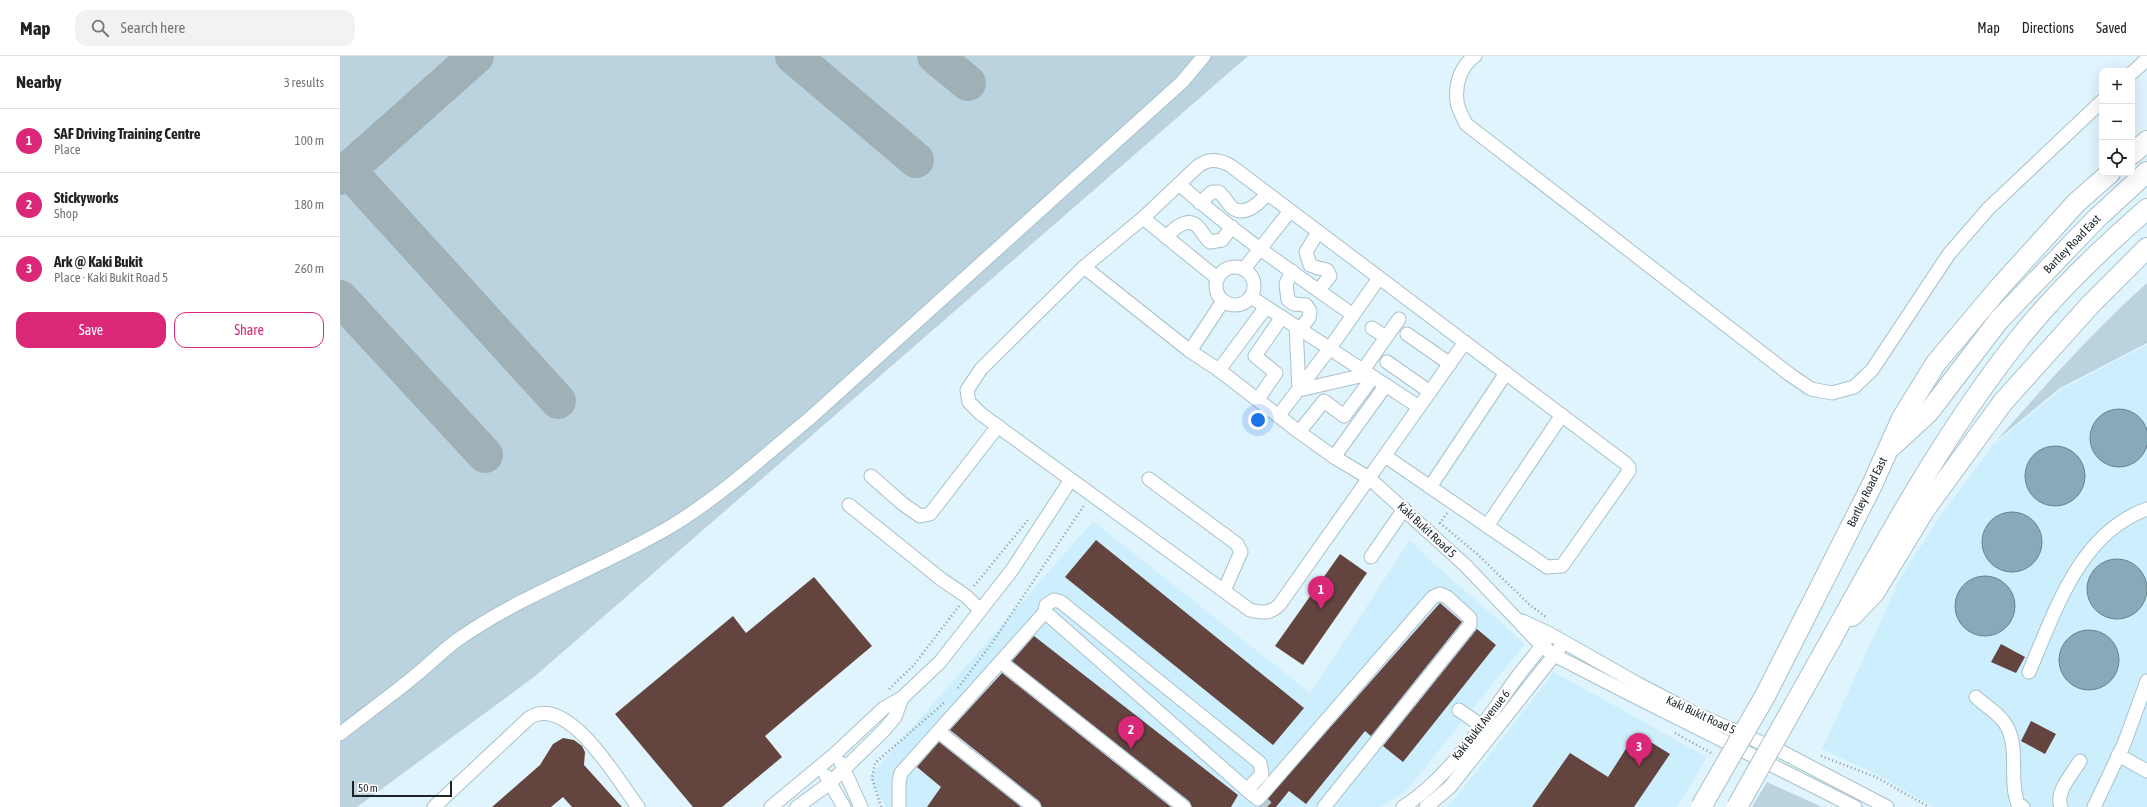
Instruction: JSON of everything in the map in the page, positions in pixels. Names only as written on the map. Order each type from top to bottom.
[{"type":"highway","points":[[2135,151],[2147,141]]},
{"type":"highway","name":"Bartley Road East","points":[[1701,807],[1765,696],[1888,449],[1928,413],[1999,320],[2096,219],[2147,172]]},
{"type":"highway","points":[[1888,449],[1902,418],[1936,363],[1999,288],[2076,203],[2107,176]]},
{"type":"highway","name":"Bartley Road East","points":[[1737,807],[1896,523],[1977,395],[2019,339],[2106,244],[2147,209]]},
{"type":"highway","points":[[1833,636],[1874,593],[1925,509],[2003,402],[2050,348],[2140,254]]},
{"type":"street","points":[[340,734],[416,675],[461,637],[535,594],[608,561],[674,524],[749,469],[815,414],[1182,82],[1204,56]]},
{"type":"street","points":[[1475,56],[1466,63],[1459,77],[1457,102],[1466,124],[1789,374],[1811,389],[1832,393],[1854,387],[1872,370],[1949,254],[1988,209],[2099,104]]},
{"type":"street","points":[[2135,70],[2147,59]]},
{"type":"street","points":[[1385,456],[1547,567],[1559,568],[1562,566],[1627,476],[1629,467],[1562,415],[1506,374],[1465,342],[1224,162],[1213,160],[1204,161],[1143,218],[1084,267],[973,380],[967,390],[969,402],[981,414],[1070,481],[1250,610],[1263,613],[1274,611],[1280,604],[1465,342]]},
{"type":"street","points":[[1179,184],[1200,203],[1292,272],[1353,315]]},
{"type":"street","points":[[1200,203],[1212,192],[1219,192],[1234,209],[1243,210],[1254,207],[1267,194]]},
{"type":"street","points":[[1244,270],[1290,211]]},
{"type":"street","points":[[1143,218],[1217,278]]},
{"type":"street","points":[[1166,237],[1177,226],[1188,222],[1196,225],[1210,242],[1222,240],[1232,227]]},
{"type":"street","points":[[1318,232],[1306,252],[1310,265],[1327,270],[1330,276],[1319,290]]},
{"type":"street","name":"Kaki Bukit Road 5","points":[[1084,267],[1190,351],[1219,370],[1299,432],[1334,457],[1369,478],[1465,565],[1542,646],[1554,655],[1855,807]]},
{"type":"street","points":[[1238,267],[1244,270],[1253,279],[1254,291],[1251,297],[1241,305],[1228,304],[1223,301],[1216,291],[1217,278],[1226,269],[1238,267]]},
{"type":"street","points":[[1292,272],[1286,284],[1288,300],[1294,304],[1306,305],[1310,311],[1309,318],[1298,328],[1299,390]]},
{"type":"street","points":[[1279,415],[1330,348],[1379,278]]},
{"type":"street","points":[[1251,297],[1419,407]]},
{"type":"street","points":[[1190,351],[1223,301]]},
{"type":"street","points":[[1219,370],[1244,330],[1266,307]]},
{"type":"street","points":[[1258,399],[1276,373],[1255,356],[1282,317]]},
{"type":"street","points":[[1299,432],[1324,401],[1344,416],[1386,337],[1399,319]]},
{"type":"street","points":[[1372,328],[1386,337]]},
{"type":"street","points":[[1413,342],[1450,364]]},
{"type":"street","points":[[1387,362],[1402,366],[1430,392]]},
{"type":"street","points":[[1299,390],[1368,373]]},
{"type":"street","points":[[1430,487],[1506,374]]},
{"type":"street","points":[[1334,457],[1364,424],[1386,385]]},
{"type":"street","points":[[1487,526],[1562,415]]},
{"type":"street","points":[[871,476],[903,504],[920,516],[930,514],[998,426]]},
{"type":"street","points":[[1149,479],[1237,544],[1241,552],[1239,560],[1224,591]]},
{"type":"street","points":[[771,807],[836,753],[884,708],[902,698],[940,662],[1012,570],[1070,481]]},
{"type":"street","points":[[849,505],[941,580],[966,596],[980,610]]},
{"type":"street","points":[[1371,557],[1404,509]]},
{"type":"street","points":[[2029,672],[2064,592],[2086,554],[2112,530],[2138,512],[2147,509]]},
{"type":"street","points":[[1045,612],[1260,801],[1433,597],[1440,594],[1447,597],[1470,618],[1470,625],[1324,807]]},
{"type":"street","points":[[898,807],[899,782],[901,773],[1045,612],[1046,605],[1054,600],[1061,602],[1260,763],[1262,774],[1247,790]]},
{"type":"street","name":"Kaki Bukit Road 5","points":[[1516,619],[1550,634],[1683,707],[1782,752],[1887,807]]},
{"type":"street","name":"Kaki Bukit Avenue 6","points":[[1426,807],[1450,788],[1550,634]]},
{"type":"street","name":"Kaki Bukit Avenue 6","points":[[1403,807],[1429,787],[1487,730],[1564,643]]},
{"type":"street","points":[[1001,662],[1184,807]]},
{"type":"street","points":[[2094,807],[2118,756],[2147,681]]},
{"type":"street","points":[[1976,697],[2004,722],[2012,743],[2015,796],[2018,804],[2023,807]]},
{"type":"street","points":[[797,807],[830,783],[895,718],[902,698]]},
{"type":"street","points":[[1459,710],[1487,730]]},
{"type":"street","points":[[434,807],[535,714],[552,715],[569,721],[585,736],[638,807]]},
{"type":"street","points":[[939,732],[1034,807]]},
{"type":"street","points":[[836,753],[861,807]]},
{"type":"street","points":[[2118,756],[2147,771]]},
{"type":"street","points":[[2061,807],[2059,801],[2061,793],[2080,761]]},
{"type":"street","points":[[821,765],[844,807]]},
{"type":"path","points":[[954,693],[992,643],[1091,496]]},
{"type":"path","points":[[1454,504],[1440,522],[1477,554],[1530,605],[1548,619]]},
{"type":"path","points":[[966,596],[1029,518]]},
{"type":"path","points":[[881,807],[872,778],[875,763],[950,699]]},
{"type":"path","points":[[1817,755],[1876,777],[1929,807]]},
{"type":"shaded area","points":[[340,56],[1248,56],[534,677],[357,807],[340,807]]},
{"type":"shaded area","points":[[2147,283],[2147,343],[2060,388],[1997,440],[2088,340]]},
{"type":"shaded area","points":[[2147,345],[2147,807],[1934,807],[1878,775],[1822,749],[1901,577],[1939,518],[1993,445],[2062,389]]},
{"type":"shaded area","points":[[2113,409],[2125,409],[2140,417],[2148,432],[2148,444],[2140,459],[2125,467],[2113,467],[2098,459],[2090,444],[2090,432],[2098,417]]},
{"type":"shaded area","points":[[2055,446],[2071,451],[2076,455],[2080,460],[2085,476],[2080,492],[2076,497],[2071,501],[2055,506],[2039,501],[2034,497],[2030,492],[2025,476],[2030,460],[2034,455],[2039,451]]},
{"type":"shaded area","points":[[2012,512],[2028,517],[2033,521],[2037,526],[2042,542],[2037,558],[2033,563],[2028,567],[2012,572],[1996,567],[1991,563],[1987,558],[1982,542],[1987,526],[1991,521],[1996,517]]},
{"type":"shaded area","points":[[1093,521],[1310,693],[1410,540],[1430,560],[1525,644],[1405,792],[1381,807],[886,807],[869,777]]},
{"type":"shaded area","points":[[2117,559],[2133,564],[2138,568],[2142,573],[2147,589],[2142,605],[2138,610],[2133,614],[2117,619],[2101,614],[2096,610],[2092,605],[2087,589],[2092,573],[2096,568],[2101,564]]},
{"type":"shaded area","points":[[1985,576],[2001,581],[2006,585],[2010,590],[2015,606],[2010,622],[2006,627],[2001,631],[1985,636],[1969,631],[1964,627],[1960,622],[1955,606],[1960,590],[1964,585],[1969,581]]},
{"type":"shaded area","points":[[2089,630],[2105,635],[2110,639],[2114,644],[2119,660],[2114,676],[2110,681],[2105,685],[2089,690],[2073,685],[2068,681],[2064,676],[2059,660],[2064,644],[2068,639],[2073,635]]},
{"type":"shaded area","points":[[1554,672],[1707,757],[1677,807],[1446,807],[1457,796]]},
{"type":"shaded area","points":[[1767,782],[1822,807],[1752,807]]},
{"type":"building","points":[[1096,540],[1304,708],[1273,745],[1065,577]]},
{"type":"building","points":[[1340,554],[1367,573],[1303,665],[1275,646]]},
{"type":"building","points":[[814,577],[872,646],[765,736],[782,757],[722,807],[693,807],[615,714],[733,616],[746,633]]},
{"type":"building","points":[[1440,603],[1462,622],[1371,736],[1365,731],[1306,804],[1289,791],[1276,807],[1260,807]]},
{"type":"building","points":[[1477,629],[1496,645],[1403,762],[1383,746]]},
{"type":"building","points":[[1034,636],[1238,795],[1231,807],[1192,807],[1189,801],[1012,661]]},
{"type":"building","points":[[2001,644],[2025,657],[2016,673],[1991,662]]},
{"type":"building","points":[[1002,673],[1171,807],[1042,807],[1039,801],[950,730]]},
{"type":"building","points":[[2031,721],[2056,734],[2045,754],[2021,741]]},
{"type":"building","points":[[1636,733],[1670,754],[1634,807],[1532,807],[1570,753],[1608,777]]},
{"type":"building","points":[[563,738],[574,740],[582,746],[585,752],[584,765],[622,807],[572,807],[563,797],[551,807],[492,807],[540,765],[553,744]]},
{"type":"building","points":[[939,742],[1021,807],[927,807],[941,787],[917,767]]},
{"type":"taxiway","points":[[340,177],[476,56]]},
{"type":"taxiway","points":[[793,56],[916,160]]},
{"type":"taxiway","points":[[935,56],[968,83]]},
{"type":"taxiway","points":[[348,170],[558,401]]},
{"type":"taxiway","points":[[340,298],[485,455]]},
{"type":"tunnel","points":[[1263,803],[1267,807]]},
{"type":"place","name":"SAF Driving Training Centre","points":[[1321,609]]},
{"type":"place","name":"Stickyworks","points":[[1131,749]]},
{"type":"place","name":"Ark @ Kaki Bukit","points":[[1639,766]]}]
